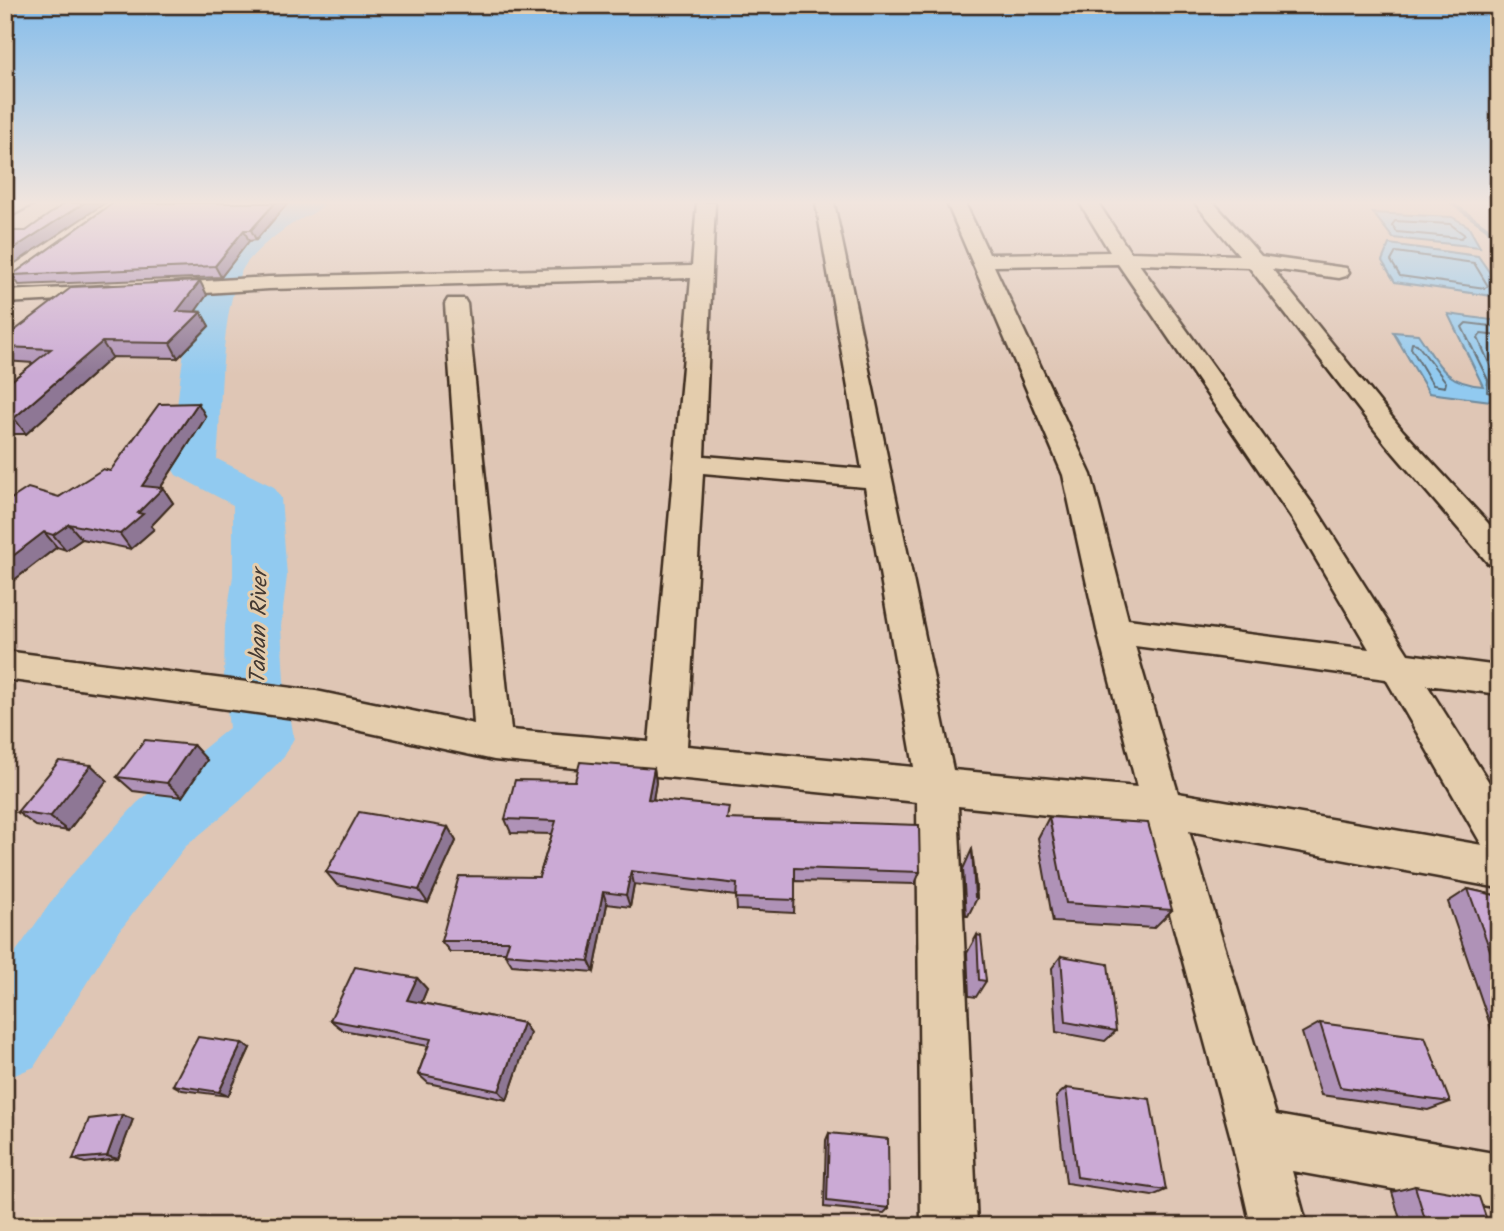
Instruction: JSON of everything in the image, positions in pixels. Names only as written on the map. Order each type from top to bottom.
[{"type":"street","points":[[667,761],[690,463],[702,260]]},
{"type":"street","points":[[836,260],[937,787],[949,1226]]},
{"type":"street","points":[[981,260],[1077,475],[1114,630],[1257,1138],[1279,1226]]},
{"type":"street","points":[[1126,260],[1306,516],[1499,835]]},
{"type":"street","points":[[1231,260],[1339,272]]},
{"type":"street","points":[[1255,261],[1394,437],[1499,555]]},
{"type":"street","points":[[5,297],[269,283],[701,272]]},
{"type":"street","points":[[456,304],[494,744]]},
{"type":"street","points":[[690,463],[878,479]]},
{"type":"street","points":[[1114,630],[1499,680]]},
{"type":"street","points":[[5,666],[316,706],[494,744],[1162,808],[1499,868]]},
{"type":"street","points":[[1257,1138],[1499,1181]]},
{"type":"water","points":[[1481,260],[1499,286],[1499,297],[1395,282],[1382,261]]},
{"type":"water","points":[[1448,314],[1499,321],[1499,402],[1429,393],[1393,332],[1418,334],[1437,363],[1450,376],[1459,381],[1483,386]]},
{"type":"building","points":[[32,260],[219,260],[215,266],[12,275]]},
{"type":"building","points":[[200,281],[177,311],[201,312],[170,343],[102,342],[14,418],[5,418],[5,386],[51,349],[5,347],[5,338],[72,287]]},
{"type":"building","points":[[198,403],[142,486],[163,488],[138,513],[143,514],[120,534],[69,524],[53,535],[44,532],[5,562],[5,503],[28,488],[59,497],[103,469],[110,471],[159,404]]},
{"type":"building","points":[[145,740],[193,745],[167,783],[117,777]]},
{"type":"building","points":[[59,761],[91,765],[50,817],[17,812]]},
{"type":"building","points":[[580,762],[654,768],[648,799],[729,807],[727,819],[919,825],[920,872],[795,868],[795,900],[736,898],[737,884],[631,871],[626,895],[603,892],[589,961],[505,954],[509,941],[441,941],[459,876],[539,877],[556,821],[505,819],[515,780],[575,781]]},
{"type":"building","points":[[359,812],[448,827],[419,890],[326,872]]},
{"type":"building","points":[[1049,817],[1148,823],[1172,910],[1066,903]]},
{"type":"building","points":[[972,849],[977,898],[975,897]]},
{"type":"building","points":[[1468,889],[1499,896],[1499,975]]},
{"type":"building","points":[[977,935],[981,936],[986,981],[979,980]]},
{"type":"building","points":[[1061,956],[1108,964],[1116,1031],[1066,1022]]},
{"type":"building","points":[[355,967],[417,978],[407,1000],[523,1023],[499,1091],[418,1074],[431,1039],[330,1020]]},
{"type":"building","points":[[1320,1023],[1425,1037],[1450,1102],[1340,1087]]},
{"type":"building","points":[[198,1037],[242,1043],[219,1092],[173,1085]]},
{"type":"building","points":[[1066,1088],[1150,1099],[1166,1190],[1077,1177]]},
{"type":"building","points":[[122,1115],[107,1156],[73,1159],[89,1119]]},
{"type":"building","points":[[829,1133],[888,1139],[889,1208],[827,1201]]},
{"type":"building","points":[[1415,1186],[1479,1197],[1489,1226],[1427,1226]]},
{"type":"building","points":[[116,1222],[173,1222],[171,1226],[115,1226]]},
{"type":"waterway","name":"Tahan River","points":[[5,1038],[92,907],[161,825],[218,779],[262,738],[254,680],[253,626],[260,576],[257,498],[193,465],[210,322],[221,278],[231,260]]}]
